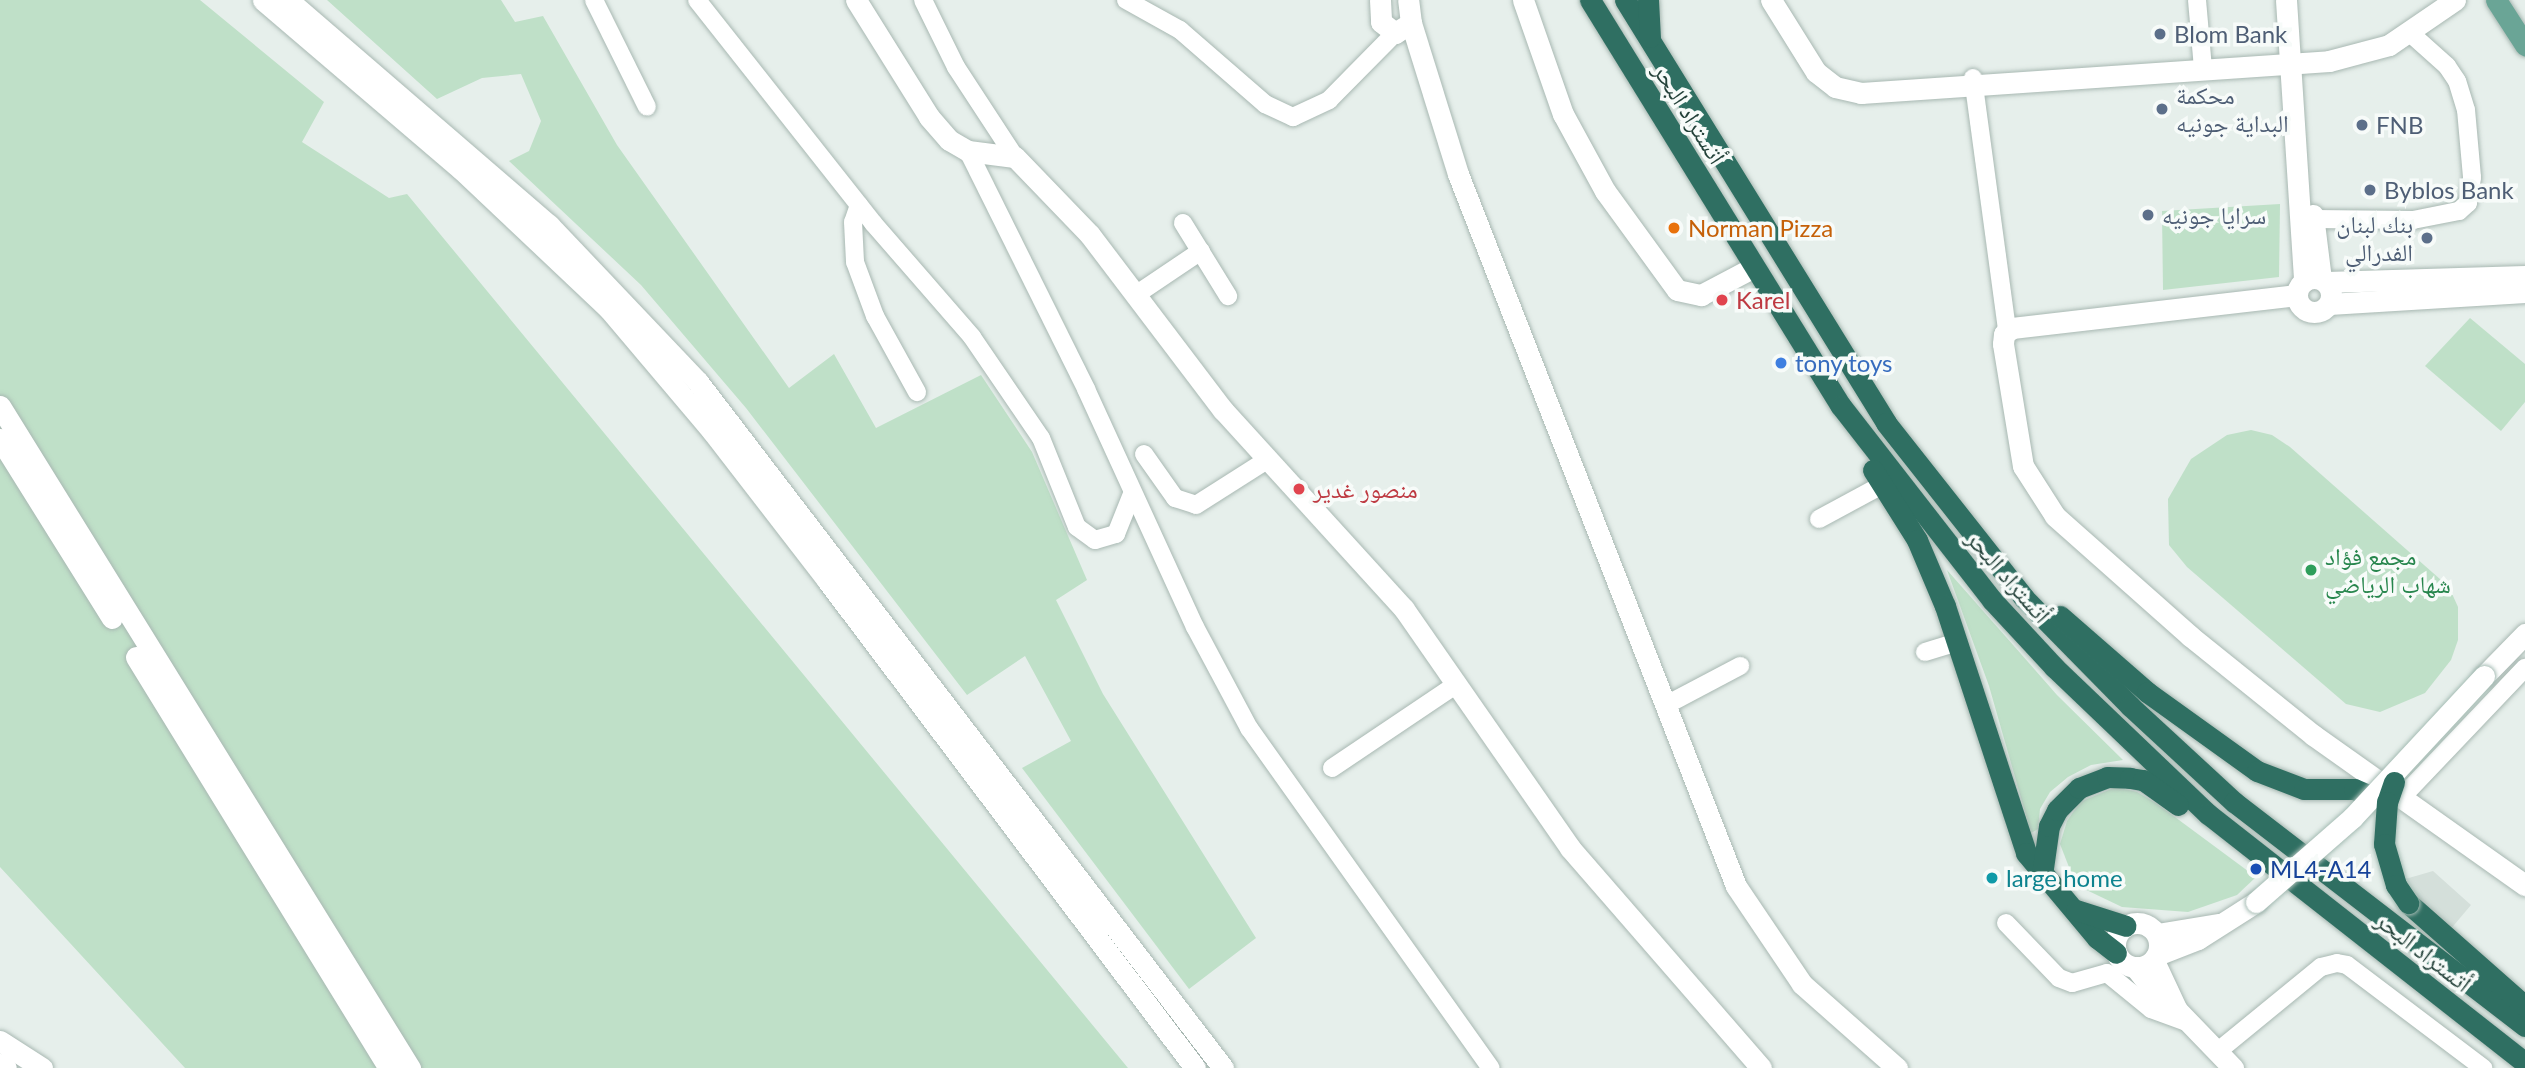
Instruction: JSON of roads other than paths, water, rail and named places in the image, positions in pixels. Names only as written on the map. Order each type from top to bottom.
[{"type":"highway","name":"أتستراد البحر","points":[[1590,0],[1754,267],[1869,447],[1992,600],[2054,667],[2158,770],[2242,843],[2525,1063]]},
{"type":"highway","name":"أتستراد البحر","points":[[1625,0],[1886,423],[2024,598],[2130,706],[2234,802],[2525,1026]]},
{"type":"highway","points":[[1648,0],[1650,40]]},
{"type":"highway","points":[[1869,447],[1872,468],[1917,540],[1957,642],[2017,833],[2042,875],[2076,910],[2097,938],[2116,953]]},
{"type":"highway","points":[[2024,598],[2056,613],[2147,692],[2277,781],[2318,791],[2387,792],[2384,845],[2396,885],[2408,903],[2525,1006]]},
{"type":"highway","points":[[2042,875],[2045,844],[2057,810],[2079,788],[2107,777],[2143,780],[2226,844],[2242,843]]},
{"type":"highway","points":[[2076,910],[2126,926]]},
{"type":"main road","points":[[263,0],[461,169],[609,309],[712,431],[819,569],[1195,1068]]},
{"type":"main road","points":[[288,0],[549,225],[698,382],[1223,1068]]},
{"type":"main road","points":[[856,0],[929,117],[948,140],[968,151],[1015,157],[1057,197],[1137,294],[1223,410],[1358,554],[1457,684],[1570,848],[1761,1068]]},
{"type":"main road","points":[[1408,0],[1403,28],[1666,705],[1714,838],[1764,931],[1802,984],[1897,1068]]},
{"type":"main road","points":[[1523,0],[1563,114],[1605,191],[1677,290],[1701,295],[1754,267]]},
{"type":"main road","points":[[1771,0],[1816,72],[1838,82],[1862,83],[1973,83],[2296,56],[2361,55],[2442,4]]},
{"type":"main road","points":[[1783,0],[1824,65],[1838,82]]},
{"type":"main road","points":[[2286,0],[2296,56],[2314,219],[2310,288]]},
{"type":"main road","points":[[2295,0],[2310,288],[2315,312],[2329,304],[2525,292]]},
{"type":"main road","points":[[2496,0],[2525,45]]},
{"type":"main road","points":[[1377,1],[1381,22],[1403,28]]},
{"type":"main road","points":[[2525,276],[2310,288],[2247,304],[2007,330],[2003,344],[2017,449],[2032,485],[2055,516],[2097,557],[2313,735],[2387,792],[2525,885]]},
{"type":"main road","points":[[2310,288],[2331,292],[2329,304]]},
{"type":"main road","points":[[0,407],[410,1068]]},
{"type":"main road","points":[[0,439],[389,1068]]},
{"type":"main road","points":[[2233,1068],[2182,1016],[2162,1002],[2151,954],[2140,923],[2126,926],[2116,937],[2116,953],[2125,964],[2151,954],[2198,939],[2256,902],[2387,792],[2525,635]]},
{"type":"main road","points":[[2489,677],[2525,648]]},
{"type":"main road","points":[[0,1041],[42,1068]]},
{"type":"main road","points":[[0,1064],[6,1068]]},
{"type":"street","points":[[594,0],[647,107]]},
{"type":"street","points":[[697,0],[859,205],[951,309],[1041,438],[1077,527],[1095,540],[1115,534],[1132,494]]},
{"type":"street","points":[[923,0],[956,67],[1015,157]]},
{"type":"street","points":[[1125,0],[1180,30],[1265,104],[1293,117],[1329,100],[1403,28]]},
{"type":"street","points":[[2197,0],[2202,63]]},
{"type":"street","points":[[2314,219],[2413,220],[2459,211],[2469,203],[2472,177],[2466,110],[2457,81],[2447,66],[2407,28]]},
{"type":"street","points":[[1973,83],[2007,330]]},
{"type":"street","points":[[968,151],[1086,389],[1132,494],[1249,728],[1492,1068]]},
{"type":"street","points":[[859,205],[853,222],[855,262],[875,316],[917,392]]},
{"type":"street","points":[[1183,223],[1228,296]]},
{"type":"street","points":[[1137,294],[1201,251]]},
{"type":"street","points":[[1144,454],[1175,498],[1195,505],[1267,460]]},
{"type":"street","points":[[0,460],[45,513]]},
{"type":"street","points":[[1819,519],[1882,485]]},
{"type":"street","points":[[1925,652],[1957,642]]},
{"type":"street","points":[[1666,705],[1740,666]]},
{"type":"street","points":[[2387,792],[2525,668]]},
{"type":"street","points":[[1332,768],[1457,684]]},
{"type":"street","points":[[2006,923],[2059,978],[2072,983],[2107,973],[2151,1009],[2182,1016]]},
{"type":"street","points":[[2217,1052],[2321,967],[2337,962],[2347,965],[2483,1068]]},
{"type":"place","name":"Blom Bank","points":[[2160,34]]},
{"type":"place","name":"محكمة البداية جونيه","points":[[2162,109]]},
{"type":"place","name":"FNB","points":[[2362,125]]},
{"type":"place","name":"Byblos Bank","points":[[2370,190]]},
{"type":"place","name":"سرايا جونيه","points":[[2148,215]]},
{"type":"place","name":"Norman Pizza","points":[[1674,228]]},
{"type":"place","name":"بنك لبنان الفدرالي","points":[[2427,238]]},
{"type":"place","name":"Karel","points":[[1722,300]]},
{"type":"place","name":"tony toys","points":[[1781,363]]},
{"type":"place","name":"منصور غدير","points":[[1299,489]]},
{"type":"place","name":"مجمع فؤاد شهاب الرياضي","points":[[2311,570]]},
{"type":"place","name":"ML4-A14","points":[[2256,869]]},
{"type":"place","name":"large home","points":[[1992,878]]}]
